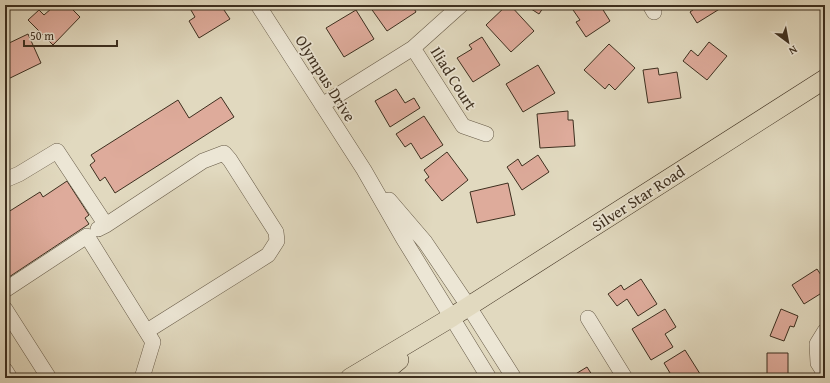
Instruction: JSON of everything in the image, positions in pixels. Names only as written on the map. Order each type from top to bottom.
[{"type":"main road","name":"Silver Star Road","points":[[350,378],[452,318],[824,82]]},
{"type":"main road","name":"Silver Star Road","points":[[377,378],[452,318]]},
{"type":"street","name":"Olympus Drive","points":[[258,5],[364,170],[489,378]]},
{"type":"street","points":[[322,105],[414,48],[461,5]]},
{"type":"street","name":"Iliad Court","points":[[414,48],[463,126],[486,134]]},
{"type":"street","points":[[5,180],[20,174],[57,151],[106,225]]},
{"type":"street","points":[[5,290],[203,161],[224,153],[276,232],[277,241],[268,255],[147,331]]},
{"type":"street","name":"Olympus Drive","points":[[364,170],[425,242],[514,378]]},
{"type":"street","points":[[87,236],[153,342],[142,378]]},
{"type":"street","points":[[5,309],[49,378]]},
{"type":"street","points":[[588,318],[625,378]]},
{"type":"street","points":[[825,331],[817,344],[818,363],[825,374]]},
{"type":"street","points":[[5,370],[10,378]]},
{"type":"building","points":[[59,5],[68,5],[80,17],[53,45],[28,20],[39,10],[44,15],[52,8],[54,10]]},
{"type":"building","points":[[188,5],[217,5],[219,8],[222,7],[230,19],[199,38],[189,21],[195,17]]},
{"type":"building","points":[[374,5],[412,5],[416,12],[387,31],[370,7]]},
{"type":"building","points":[[507,5],[510,5],[534,31],[511,52],[486,25]]},
{"type":"building","points":[[525,5],[545,5],[539,14]]},
{"type":"building","points":[[574,5],[600,5],[610,21],[586,37],[576,22],[580,20],[571,7]]},
{"type":"building","points":[[696,5],[726,5],[697,23],[690,12],[697,7]]},
{"type":"building","points":[[356,10],[374,39],[344,57],[326,28]]},
{"type":"building","points":[[28,34],[41,63],[6,80],[5,45]]},
{"type":"building","points":[[482,37],[500,65],[473,82],[457,58],[472,49],[469,45]]},
{"type":"building","points":[[709,42],[727,56],[707,80],[683,61],[691,50],[698,56]]},
{"type":"building","points":[[609,44],[635,68],[615,90],[609,84],[605,89],[584,70]]},
{"type":"building","points":[[538,65],[555,93],[523,112],[506,84]]},
{"type":"building","points":[[658,68],[659,75],[677,72],[681,98],[648,103],[643,70]]},
{"type":"building","points":[[396,89],[405,103],[414,98],[420,108],[390,127],[375,101]]},
{"type":"building","points":[[221,97],[234,117],[115,193],[105,177],[100,181],[90,165],[95,161],[91,155],[178,100],[189,118]]},
{"type":"building","points":[[568,111],[568,120],[573,120],[575,146],[540,148],[537,114]]},
{"type":"building","points":[[424,116],[443,145],[421,159],[411,143],[405,147],[396,134]]},
{"type":"building","points":[[447,152],[468,180],[442,201],[425,180],[429,177],[424,170]]},
{"type":"building","points":[[538,155],[549,172],[522,190],[507,167],[518,159],[522,166]]},
{"type":"building","points":[[67,181],[89,215],[85,218],[89,224],[9,277],[5,271],[5,214],[40,192],[43,197]]},
{"type":"building","points":[[508,183],[515,215],[477,223],[470,192]]},
{"type":"building","points":[[817,269],[825,281],[825,296],[823,298],[820,294],[804,304],[792,285]]},
{"type":"building","points":[[641,279],[657,304],[638,316],[627,299],[617,306],[608,294],[621,285],[624,290]]},
{"type":"building","points":[[665,309],[676,327],[665,334],[673,347],[651,360],[632,329]]},
{"type":"building","points":[[781,309],[798,316],[794,327],[790,326],[784,341],[770,336]]},
{"type":"building","points":[[685,350],[702,377],[673,378],[664,363]]},
{"type":"building","points":[[767,353],[788,353],[788,378],[767,378]]},
{"type":"building","points":[[587,367],[594,378],[569,378]]}]
